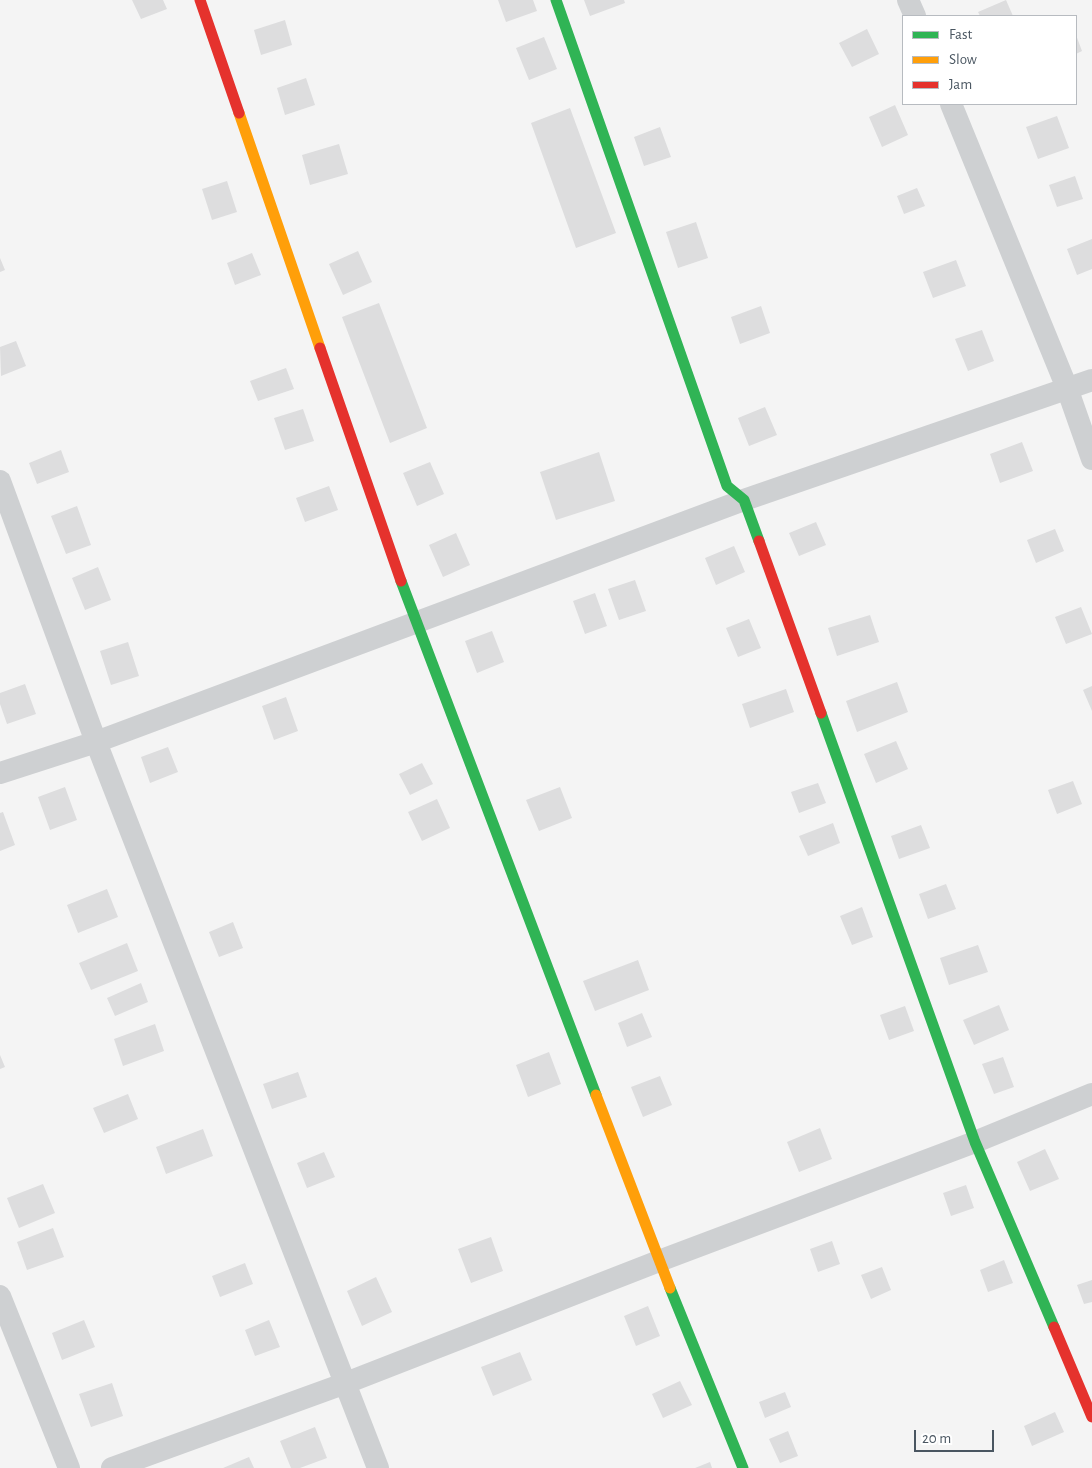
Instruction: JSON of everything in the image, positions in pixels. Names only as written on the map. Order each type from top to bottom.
[{"type":"street","points":[[200,0],[415,623],[660,1261],[743,1468]]},
{"type":"street","points":[[556,0],[727,486],[744,500],[975,1142],[1092,1416]]},
{"type":"street","points":[[908,0],[915,15]]},
{"type":"street","points":[[951,105],[1068,388],[1092,459]]},
{"type":"street","points":[[0,773],[96,742],[744,500],[1092,380]]},
{"type":"street","points":[[0,481],[96,742],[378,1468]]},
{"type":"street","points":[[112,1468],[346,1383],[660,1261],[975,1142],[1092,1094]]},
{"type":"street","points":[[0,1296],[69,1468]]},
{"type":"building","points":[[132,0],[163,0],[167,9],[141,19]]},
{"type":"building","points":[[498,0],[533,0],[537,11],[506,22]]},
{"type":"building","points":[[584,0],[624,0],[625,3],[590,16]]},
{"type":"building","points":[[1006,0],[1013,15],[980,15],[978,12]]},
{"type":"building","points":[[285,20],[292,45],[261,55],[254,30]]},
{"type":"building","points":[[867,29],[879,54],[852,67],[839,43]]},
{"type":"building","points":[[544,37],[557,69],[529,80],[516,48]]},
{"type":"building","points":[[1077,38],[1082,51],[1077,54]]},
{"type":"building","points":[[306,78],[315,105],[285,115],[277,88]]},
{"type":"building","points":[[895,105],[908,135],[882,147],[869,117]]},
{"type":"building","points":[[570,108],[616,233],[576,248],[531,123]]},
{"type":"building","points":[[1057,116],[1069,148],[1038,159],[1026,127]]},
{"type":"building","points":[[660,127],[671,157],[644,166],[634,137]]},
{"type":"building","points":[[339,144],[348,174],[310,185],[302,155]]},
{"type":"building","points":[[1075,176],[1083,199],[1057,207],[1049,185]]},
{"type":"building","points":[[227,181],[237,212],[212,220],[202,189]]},
{"type":"building","points":[[917,188],[925,206],[904,214],[897,196]]},
{"type":"building","points":[[696,222],[708,258],[678,268],[666,232]]},
{"type":"building","points":[[1092,239],[1092,269],[1077,275],[1067,249]]},
{"type":"building","points":[[358,251],[372,282],[343,295],[329,264]]},
{"type":"building","points":[[252,253],[261,275],[235,285],[227,263]]},
{"type":"building","points":[[0,258],[5,270],[0,272]]},
{"type":"building","points":[[956,260],[966,286],[933,298],[923,272]]},
{"type":"building","points":[[379,303],[427,428],[390,443],[342,317]]},
{"type":"building","points":[[761,306],[770,333],[740,344],[731,317]]},
{"type":"building","points":[[982,330],[994,361],[968,371],[955,339]]},
{"type":"building","points":[[16,341],[26,366],[1,376],[0,347]]},
{"type":"building","points":[[286,368],[294,389],[258,401],[250,381]]},
{"type":"building","points":[[765,407],[777,435],[749,446],[738,418]]},
{"type":"building","points":[[303,409],[314,441],[285,450],[274,418]]},
{"type":"building","points":[[1022,442],[1033,471],[1000,483],[990,454]]},
{"type":"building","points":[[61,450],[69,472],[37,484],[29,463]]},
{"type":"building","points":[[599,452],[615,501],[556,520],[540,472]]},
{"type":"building","points":[[430,462],[444,494],[417,506],[403,473]]},
{"type":"building","points":[[329,486],[338,510],[305,522],[296,498]]},
{"type":"building","points":[[77,506],[91,545],[66,554],[51,516]]},
{"type":"building","points":[[816,522],[826,545],[799,556],[789,533]]},
{"type":"building","points":[[1055,529],[1064,551],[1036,563],[1027,540]]},
{"type":"building","points":[[456,533],[470,565],[443,577],[429,545]]},
{"type":"building","points":[[734,546],[745,572],[716,585],[705,558]]},
{"type":"building","points":[[98,567],[111,600],[85,610],[72,578]]},
{"type":"building","points":[[635,580],[646,611],[619,620],[608,589]]},
{"type":"building","points":[[595,593],[607,626],[585,634],[573,601]]},
{"type":"building","points":[[1081,607],[1092,634],[1066,644],[1055,617]]},
{"type":"building","points":[[870,615],[879,642],[837,656],[828,628]]},
{"type":"building","points":[[749,619],[761,648],[738,657],[726,628]]},
{"type":"building","points":[[492,631],[504,662],[477,673],[465,641]]},
{"type":"building","points":[[128,642],[139,676],[111,685],[100,651]]},
{"type":"building","points":[[897,682],[908,712],[857,732],[846,701]]},
{"type":"building","points":[[25,684],[36,714],[7,724],[0,704],[0,693]]},
{"type":"building","points":[[1092,686],[1092,711],[1083,690]]},
{"type":"building","points":[[786,689],[794,712],[750,728],[742,704]]},
{"type":"building","points":[[286,697],[298,731],[274,740],[262,706]]},
{"type":"building","points":[[896,741],[908,769],[876,783],[864,754]]},
{"type":"building","points":[[168,747],[178,772],[150,783],[141,757]]},
{"type":"building","points":[[422,763],[433,784],[410,795],[399,774]]},
{"type":"building","points":[[1073,781],[1082,804],[1057,814],[1048,790]]},
{"type":"building","points":[[818,783],[826,803],[799,813],[791,792]]},
{"type":"building","points":[[65,787],[77,820],[50,830],[38,797]]},
{"type":"building","points":[[560,787],[572,818],[539,831],[526,800]]},
{"type":"building","points":[[437,799],[450,828],[422,841],[408,812]]},
{"type":"building","points":[[3,812],[15,845],[0,851],[0,813]]},
{"type":"building","points":[[833,823],[840,843],[808,856],[799,836]]},
{"type":"building","points":[[921,825],[930,848],[899,859],[891,836]]},
{"type":"building","points":[[946,884],[956,909],[928,919],[919,894]]},
{"type":"building","points":[[107,889],[118,917],[78,933],[67,905]]},
{"type":"building","points":[[862,907],[873,937],[852,945],[840,916]]},
{"type":"building","points":[[233,922],[243,948],[219,957],[209,932]]},
{"type":"building","points":[[127,943],[138,971],[91,990],[79,963]]},
{"type":"building","points":[[978,945],[988,972],[949,985],[940,958]]},
{"type":"building","points":[[638,960],[649,990],[595,1011],[583,981]]},
{"type":"building","points":[[141,983],[148,1002],[115,1016],[107,998]]},
{"type":"building","points":[[999,1005],[1009,1030],[974,1045],[963,1020]]},
{"type":"building","points":[[905,1006],[914,1031],[889,1040],[880,1015]]},
{"type":"building","points":[[642,1013],[652,1037],[627,1047],[618,1023]]},
{"type":"building","points":[[155,1024],[164,1051],[123,1066],[114,1039]]},
{"type":"building","points":[[549,1052],[561,1084],[528,1097],[516,1065]]},
{"type":"building","points":[[0,1055],[5,1067],[0,1069]]},
{"type":"building","points":[[1003,1057],[1014,1087],[994,1094],[982,1064]]},
{"type":"building","points":[[298,1072],[307,1097],[272,1109],[263,1084]]},
{"type":"building","points":[[660,1076],[672,1105],[643,1117],[631,1087]]},
{"type":"building","points":[[128,1094],[138,1119],[104,1133],[93,1108]]},
{"type":"building","points":[[820,1128],[832,1159],[799,1172],[787,1142]]},
{"type":"building","points":[[203,1129],[213,1156],[166,1174],[156,1147]]},
{"type":"building","points":[[1045,1149],[1059,1179],[1030,1191],[1017,1162]]},
{"type":"building","points":[[324,1152],[335,1177],[307,1188],[297,1163]]},
{"type":"building","points":[[43,1184],[55,1213],[19,1228],[7,1198]]},
{"type":"building","points":[[966,1185],[974,1208],[951,1216],[943,1193]]},
{"type":"building","points":[[53,1228],[64,1257],[27,1270],[17,1242]]},
{"type":"building","points":[[491,1237],[503,1271],[471,1283],[458,1249]]},
{"type":"building","points":[[832,1241],[840,1264],[818,1272],[810,1249]]},
{"type":"building","points":[[1004,1260],[1013,1283],[988,1292],[980,1270]]},
{"type":"building","points":[[245,1263],[253,1284],[220,1297],[212,1276]]},
{"type":"building","points":[[882,1267],[891,1290],[871,1299],[861,1275]]},
{"type":"building","points":[[376,1277],[392,1312],[362,1326],[347,1291]]},
{"type":"building","points":[[1092,1280],[1092,1302],[1084,1304],[1077,1285]]},
{"type":"building","points":[[648,1306],[660,1336],[636,1346],[624,1316]]},
{"type":"building","points":[[84,1320],[95,1347],[62,1360],[52,1333]]},
{"type":"building","points":[[269,1320],[280,1347],[255,1356],[245,1330]]},
{"type":"building","points":[[520,1352],[532,1380],[493,1396],[481,1367]]},
{"type":"building","points":[[680,1381],[692,1405],[663,1418],[652,1394]]},
{"type":"building","points":[[112,1383],[123,1416],[91,1427],[79,1394]]},
{"type":"building","points":[[785,1392],[791,1407],[765,1418],[759,1402]]},
{"type":"building","points":[[1055,1412],[1064,1432],[1032,1446],[1024,1426]]},
{"type":"building","points":[[315,1427],[327,1458],[300,1468],[291,1468],[280,1441]]},
{"type":"building","points":[[788,1431],[798,1456],[780,1463],[769,1439]]},
{"type":"building","points":[[249,1457],[254,1468],[223,1468]]},
{"type":"building","points":[[710,1462],[712,1468],[695,1468]]},
{"type":"traffic: fast","points":[[556,0],[727,486],[744,500],[759,541]]},
{"type":"traffic: fast","points":[[401,581],[596,1095]]},
{"type":"traffic: fast","points":[[821,713],[975,1142],[1054,1327]]},
{"type":"traffic: fast","points":[[670,1288],[743,1468]]},
{"type":"traffic: slow","points":[[239,113],[320,348]]},
{"type":"traffic: slow","points":[[596,1095],[670,1288]]},
{"type":"traffic: jam","points":[[200,0],[239,113]]},
{"type":"traffic: jam","points":[[320,348],[401,581]]},
{"type":"traffic: jam","points":[[759,541],[821,713]]},
{"type":"traffic: jam","points":[[1054,1327],[1092,1417]]}]
